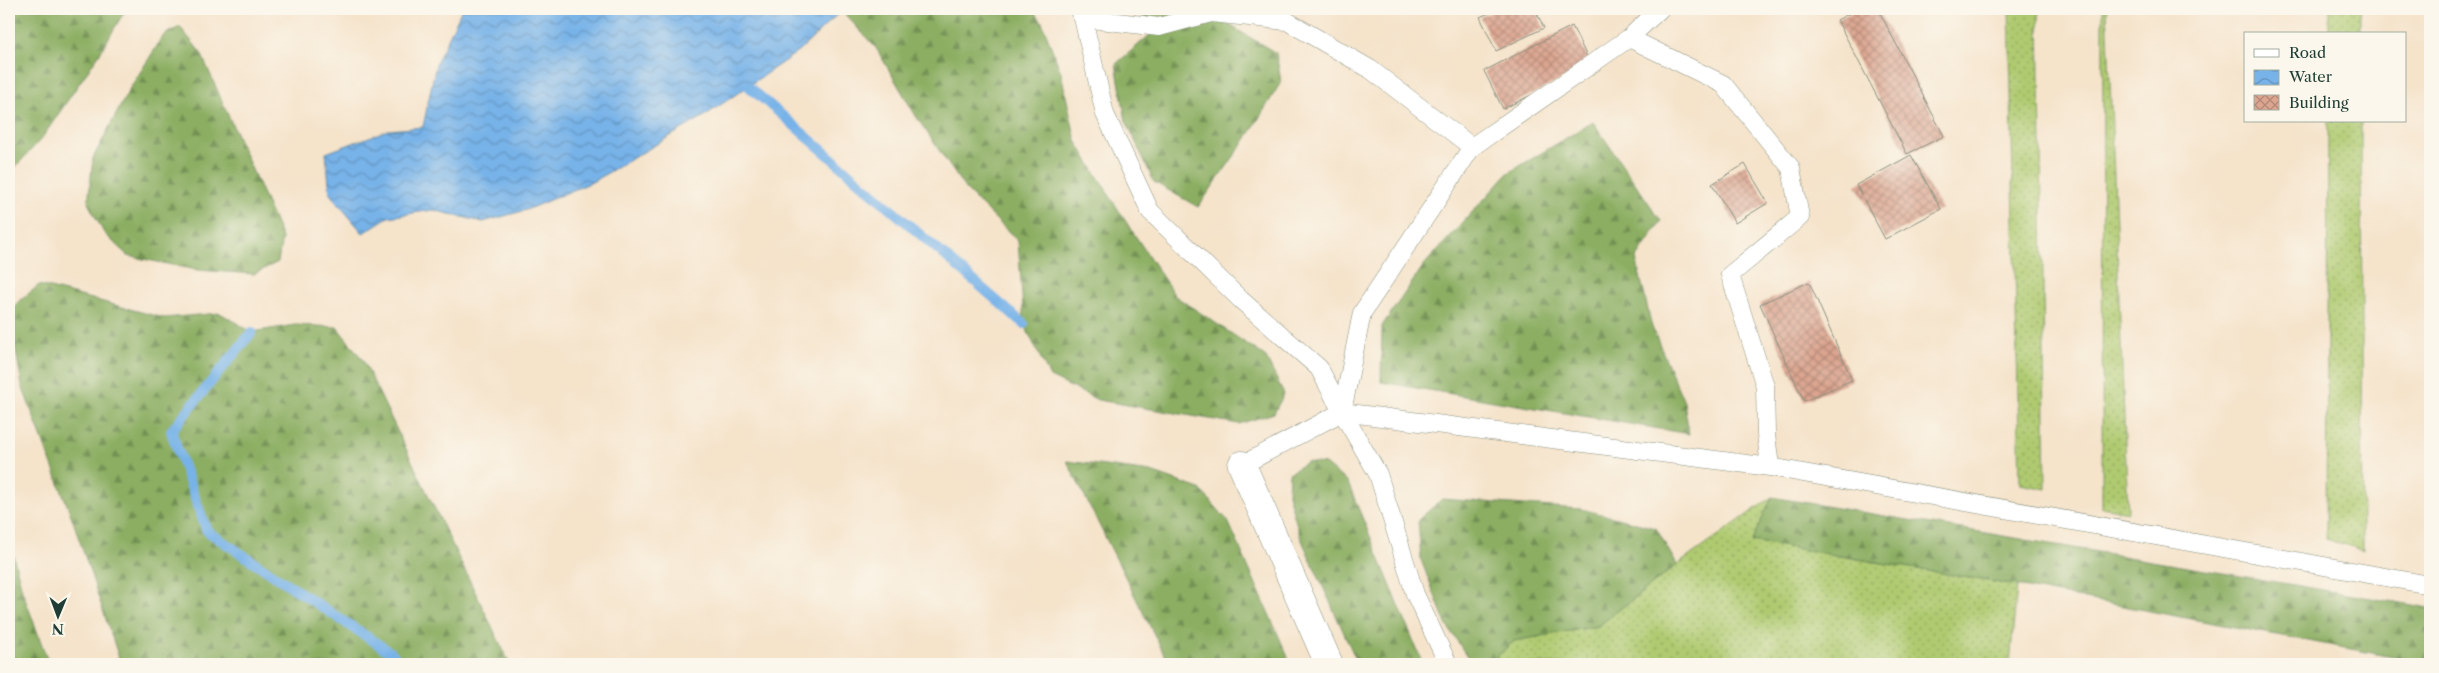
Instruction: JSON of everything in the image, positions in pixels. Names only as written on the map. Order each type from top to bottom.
[{"type":"street","points":[[1242,465],[1329,664]]},
{"type":"lane","points":[[1342,412],[1362,313],[1472,147],[1629,38],[1660,9]]},
{"type":"lane","points":[[1448,664],[1414,594],[1378,474],[1319,368],[1241,300],[1150,211],[1105,114],[1081,13],[1159,27],[1211,13],[1287,21],[1370,69],[1472,147]]},
{"type":"lane","points":[[1629,38],[1723,84],[1791,168],[1800,217],[1730,276],[1765,386],[1766,434],[1770,467]]},
{"type":"lane","points":[[1242,465],[1342,412],[1770,467],[2430,585]]},
{"type":"green space","points":[[9,9],[126,9],[98,56],[42,138],[9,174]]},
{"type":"green space","points":[[1033,9],[1042,22],[1061,73],[1076,141],[1175,296],[1265,356],[1284,394],[1274,413],[1239,424],[1098,400],[1050,377],[1024,324],[1018,241],[966,190],[916,116],[876,48],[841,10]]},
{"type":"green space","points":[[1132,9],[1216,9],[1211,14],[1276,53],[1281,82],[1247,138],[1198,207],[1154,182],[1126,121],[1116,64],[1159,27]]},
{"type":"green space","points":[[2009,9],[2039,9],[2046,489],[2020,484]]},
{"type":"green space","points":[[2103,9],[2107,9],[2128,512],[2102,507]]},
{"type":"green space","points":[[2329,9],[2360,9],[2360,32],[2329,32]]},
{"type":"green space","points":[[180,27],[201,53],[282,238],[278,262],[254,274],[197,270],[128,256],[104,233],[88,203],[93,158],[130,88],[164,35]]},
{"type":"green space","points":[[1593,122],[1661,221],[1636,259],[1652,327],[1684,402],[1689,434],[1381,382],[1382,326],[1424,265],[1508,173]]},
{"type":"green space","points":[[2328,122],[2361,122],[2363,550],[2326,539]]},
{"type":"green space","points":[[39,285],[164,318],[220,313],[252,332],[295,325],[337,327],[363,360],[510,664],[121,664],[72,518],[22,386],[9,310]]},
{"type":"green space","points":[[1067,461],[1151,472],[1200,489],[1228,521],[1291,664],[1169,664]]},
{"type":"green space","points":[[1307,462],[1325,464],[1348,483],[1423,664],[1358,664],[1300,536],[1288,494],[1289,473]]},
{"type":"green space","points":[[1772,497],[1752,541],[2017,586],[2010,664],[1489,664],[1514,641],[1598,626],[1677,565]]},
{"type":"green space","points":[[1772,497],[2430,608],[2430,664],[2017,586],[1752,541]]},
{"type":"green space","points":[[1442,499],[1581,509],[1656,528],[1677,565],[1598,626],[1514,641],[1489,664],[1472,664],[1446,624],[1421,560],[1418,520]]},
{"type":"green space","points":[[9,539],[22,590],[49,664],[9,664]]},
{"type":"water","points":[[462,9],[843,9],[799,51],[703,117],[592,182],[526,210],[483,222],[433,210],[388,217],[363,233],[330,194],[326,153],[388,130],[423,127],[436,64]]},
{"type":"building","points":[[1498,9],[1535,9],[1544,28],[1496,51],[1480,17]]},
{"type":"building","points":[[1858,9],[1878,9],[1944,136],[1907,154],[1837,20]]},
{"type":"building","points":[[1572,26],[1591,65],[1503,109],[1484,71]]},
{"type":"building","points":[[1911,155],[1941,209],[1885,239],[1856,185]]},
{"type":"building","points":[[1745,164],[1768,203],[1735,223],[1712,184]]},
{"type":"building","points":[[1809,282],[1852,380],[1804,401],[1760,304]]},
{"type":"waterway","points":[[748,86],[1024,324]]},
{"type":"waterway","points":[[252,332],[171,431],[207,531],[393,654],[399,664]]}]
